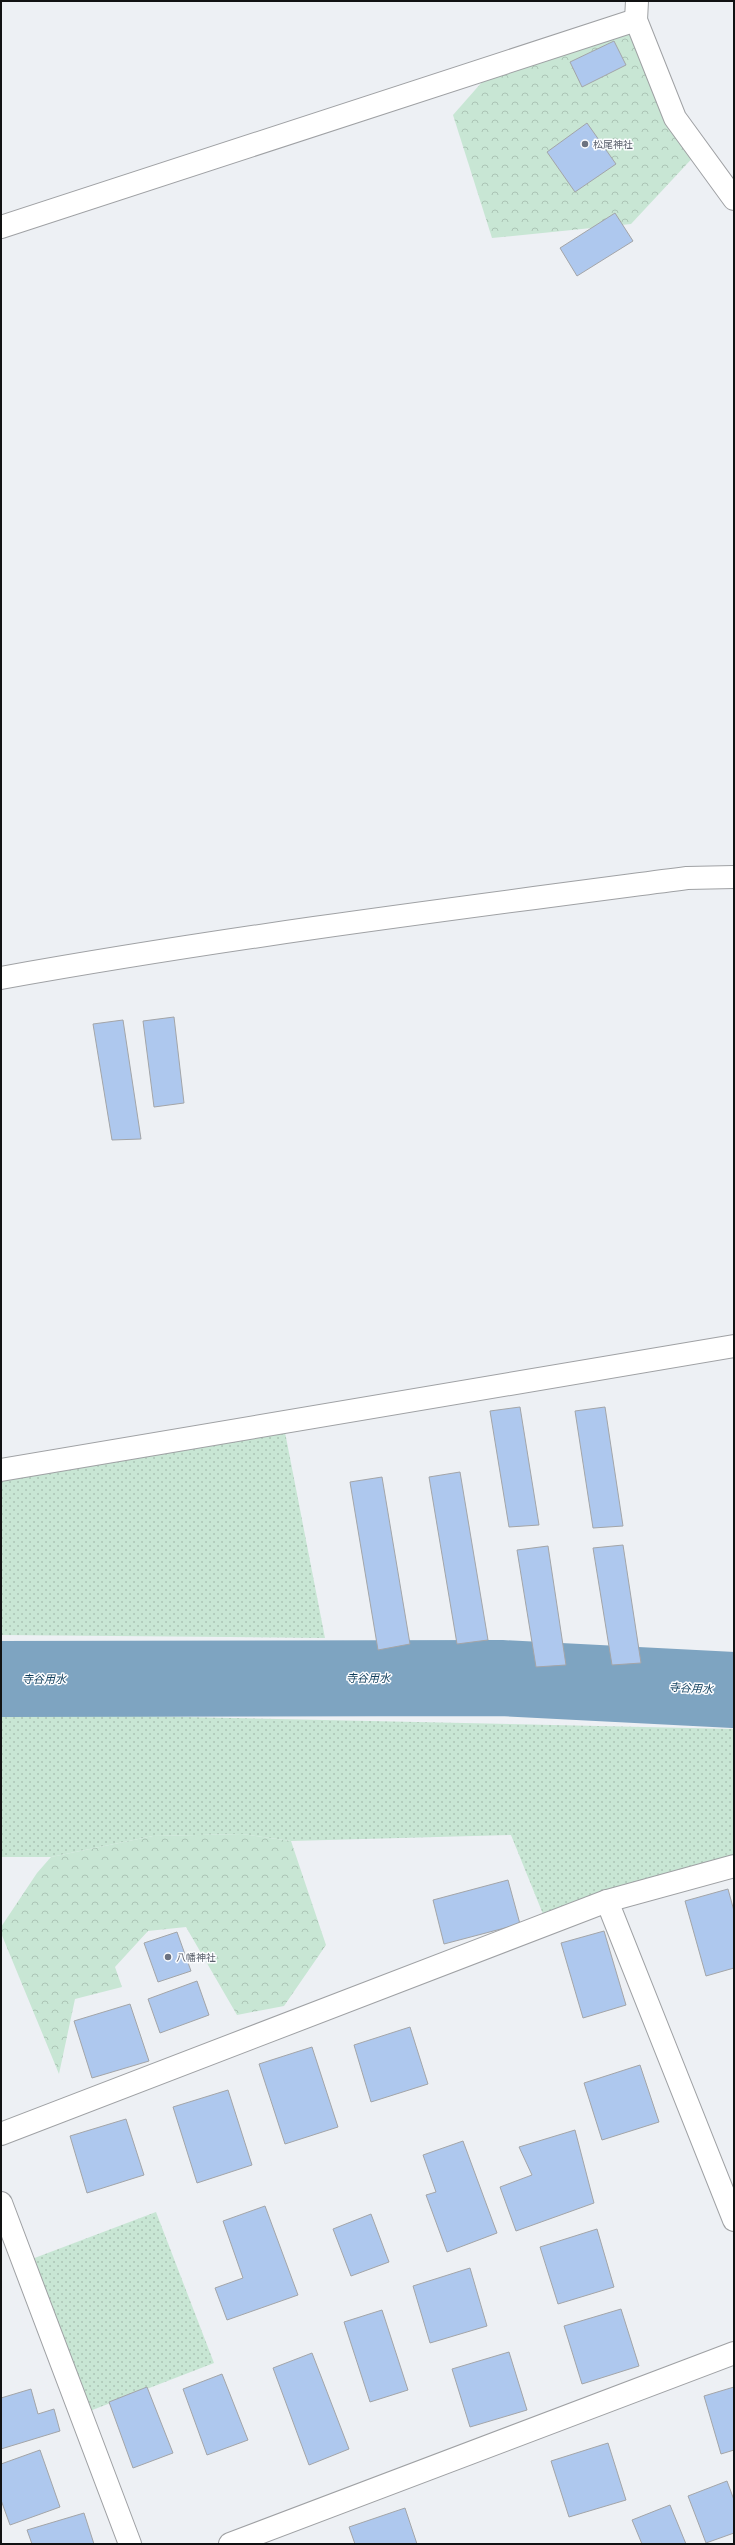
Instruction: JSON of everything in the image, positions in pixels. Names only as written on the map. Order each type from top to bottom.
[{"type":"street","points":[[1,226],[637,10],[675,118],[734,199]]},
{"type":"street","points":[[1,978],[115,958],[344,924],[687,878],[734,877]]},
{"type":"street","points":[[1,1470],[734,1346]]},
{"type":"street","points":[[1,2134],[607,1901],[734,1866]]},
{"type":"street","points":[[607,1901],[734,2220]]},
{"type":"street","points":[[1,2203],[130,2544]]},
{"type":"street","points":[[230,2544],[734,2353]]},
{"type":"green space","points":[[636,20],[699,151],[631,224],[492,238],[453,115],[497,65]]},
{"type":"green space","points":[[283,1422],[325,1638],[1,1635],[1,1470]]},
{"type":"green space","points":[[1,1713],[734,1729],[734,1866],[547,1924],[511,1835],[291,1841],[242,1834],[153,1836],[51,1857],[1,1857]]},
{"type":"green space","points":[[242,1834],[291,1841],[326,1945],[284,2006],[237,2015],[186,1927],[148,1931],[115,1967],[122,1987],[75,1999],[59,2074],[1,1933],[1,1927],[37,1873],[51,1857],[153,1836]]},
{"type":"green space","points":[[156,2212],[214,2363],[82,2414],[24,2262]]},
{"type":"building","points":[[614,41],[626,65],[582,87],[570,62]]},
{"type":"building","points":[[587,123],[616,164],[575,192],[547,152]]},
{"type":"building","points":[[615,213],[633,241],[577,276],[560,248]]},
{"type":"building","points":[[174,1017],[184,1103],[154,1107],[143,1021]]},
{"type":"building","points":[[123,1020],[141,1139],[112,1140],[93,1024]]},
{"type":"building","points":[[520,1407],[539,1525],[509,1527],[490,1411]]},
{"type":"building","points":[[605,1407],[623,1526],[593,1528],[575,1411]]},
{"type":"building","points":[[460,1472],[488,1640],[457,1644],[429,1477]]},
{"type":"building","points":[[382,1477],[410,1644],[378,1650],[350,1482]]},
{"type":"building","points":[[623,1545],[641,1663],[612,1665],[593,1548]]},
{"type":"building","points":[[548,1546],[566,1665],[536,1667],[517,1550]]},
{"type":"building","points":[[508,1880],[520,1924],[444,1944],[433,1900]]},
{"type":"building","points":[[728,1889],[734,1911],[734,1968],[706,1976],[685,1901]]},
{"type":"building","points":[[604,1931],[626,2005],[583,2018],[561,1943]]},
{"type":"building","name":"八幡神社","points":[[177,1932],[191,1971],[158,1982],[144,1943]]},
{"type":"building","points":[[197,1981],[209,2015],[160,2033],[148,1999]]},
{"type":"building","points":[[130,2004],[149,2061],[92,2078],[74,2021]]},
{"type":"building","points":[[410,2027],[428,2084],[371,2102],[354,2045]]},
{"type":"building","points":[[312,2047],[338,2127],[285,2144],[259,2064]]},
{"type":"building","points":[[640,2065],[659,2122],[602,2140],[584,2083]]},
{"type":"building","points":[[228,2090],[252,2165],[197,2183],[173,2107]]},
{"type":"building","points":[[126,2119],[144,2175],[87,2193],[70,2136]]},
{"type":"building","points":[[575,2130],[594,2203],[516,2231],[500,2187],[532,2175],[519,2147]]},
{"type":"building","points":[[463,2141],[497,2233],[447,2252],[426,2195],[436,2192],[423,2155]]},
{"type":"building","points":[[265,2206],[298,2295],[227,2320],[215,2288],[243,2278],[223,2221]]},
{"type":"building","points":[[371,2214],[389,2262],[351,2276],[333,2229]]},
{"type":"building","points":[[597,2229],[614,2287],[558,2304],[540,2247]]},
{"type":"building","points":[[470,2268],[487,2326],[430,2343],[413,2286]]},
{"type":"building","points":[[621,2309],[639,2366],[582,2384],[564,2326]]},
{"type":"building","points":[[382,2310],[408,2390],[370,2402],[344,2322]]},
{"type":"building","points":[[509,2352],[527,2410],[470,2427],[452,2369]]},
{"type":"building","points":[[312,2353],[349,2449],[309,2465],[273,2368]]},
{"type":"building","points":[[222,2374],[248,2440],[207,2455],[183,2389]]},
{"type":"building","points":[[147,2387],[173,2453],[133,2468],[109,2402]]},
{"type":"building","points":[[734,2387],[734,2450],[721,2454],[704,2396]]},
{"type":"building","points":[[31,2389],[38,2414],[54,2409],[60,2431],[1,2449],[1,2398]]},
{"type":"building","points":[[608,2443],[626,2500],[569,2517],[551,2461]]},
{"type":"building","points":[[40,2450],[60,2507],[10,2525],[1,2500],[1,2464]]},
{"type":"building","points":[[727,2481],[734,2500],[734,2533],[706,2543],[688,2496]]},
{"type":"building","points":[[670,2505],[686,2544],[642,2544],[632,2520]]},
{"type":"building","points":[[405,2508],[417,2544],[355,2544],[349,2527]]},
{"type":"building","points":[[84,2513],[94,2544],[32,2544],[27,2530]]},
{"type":"waterway","name":"寺谷用水","points":[[1,1679],[501,1678],[734,1690]]},
{"type":"place","name":"松尾神社","points":[[585,144]]},
{"type":"place","name":"八幡神社","points":[[168,1957]]}]
